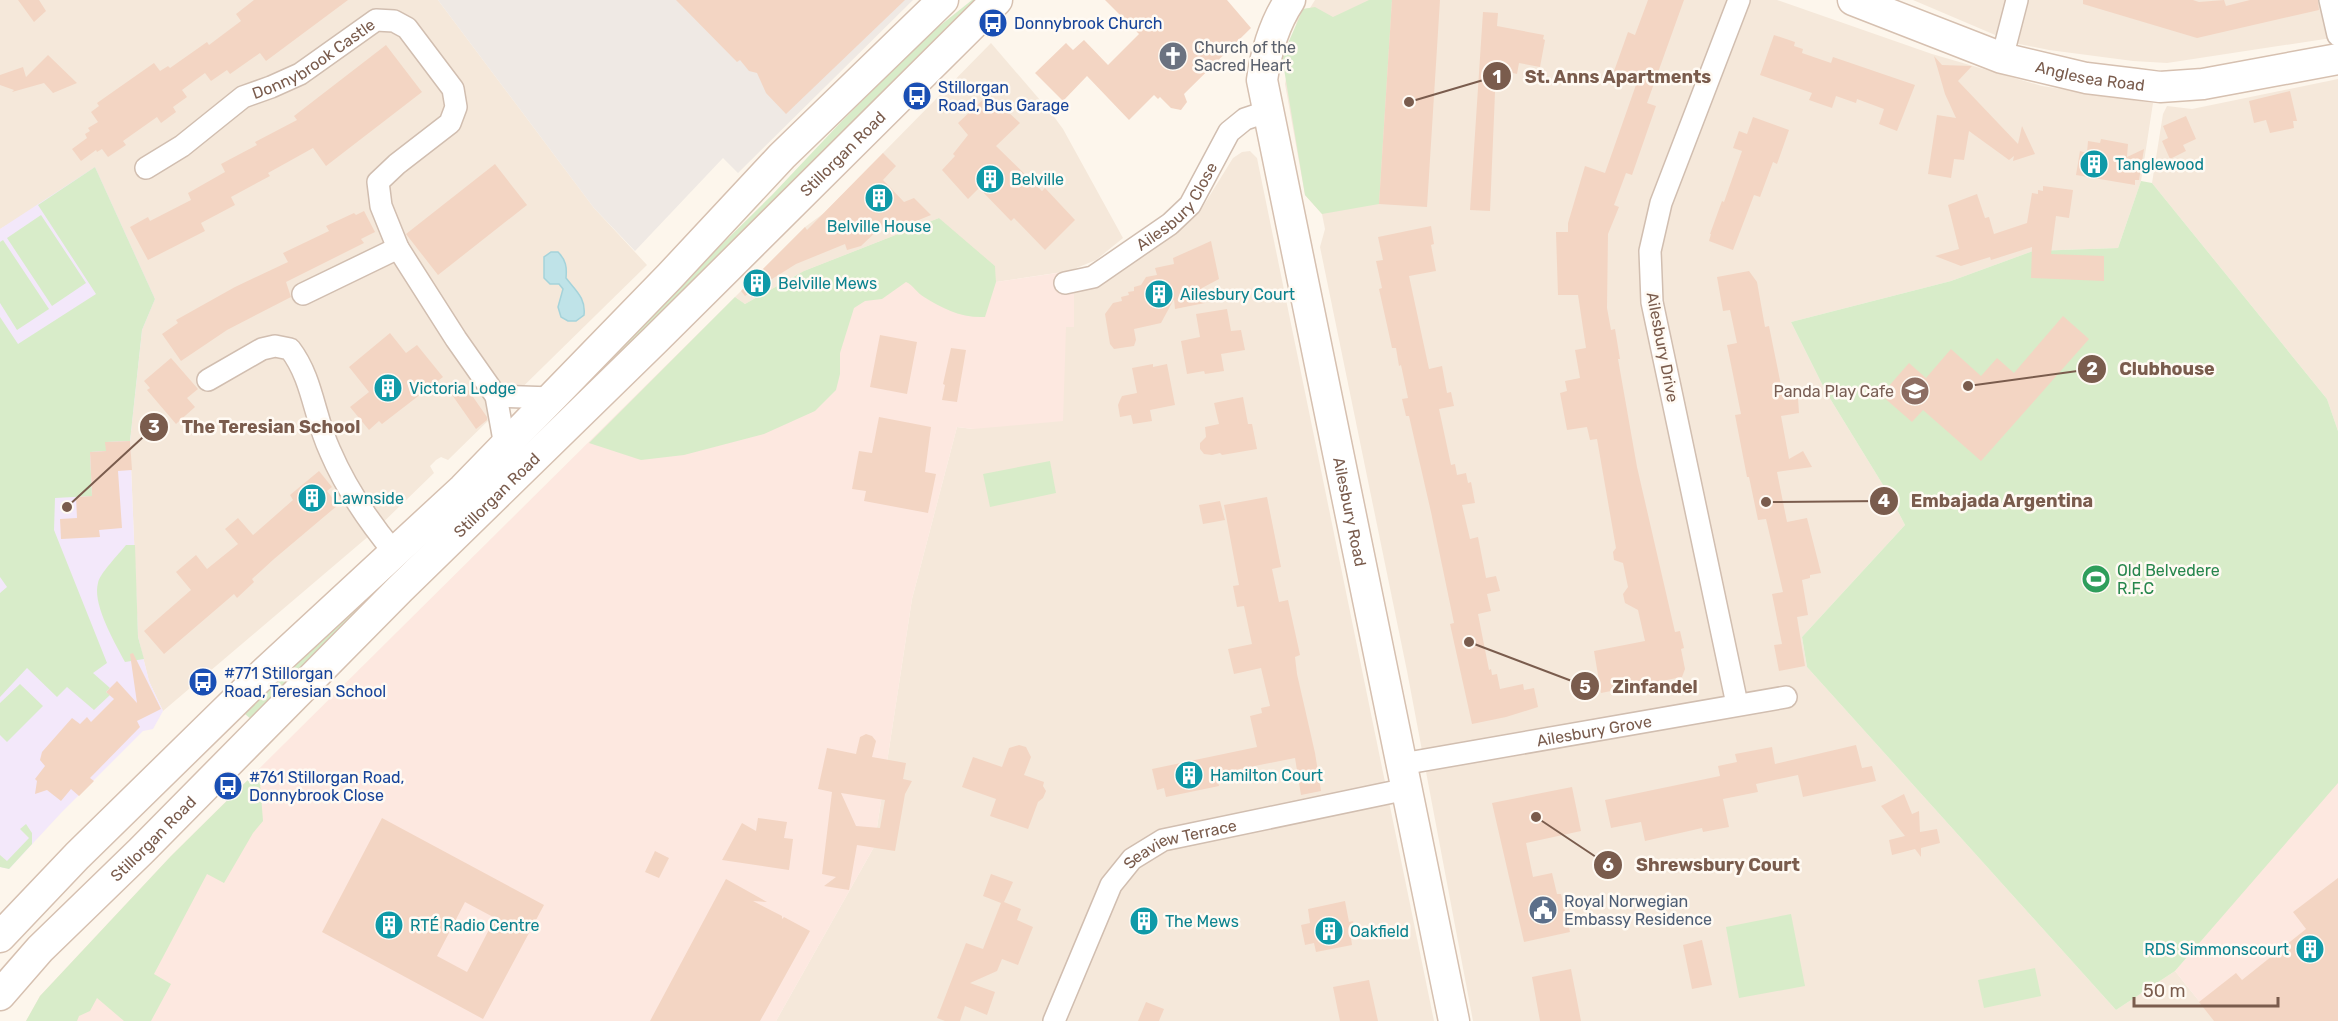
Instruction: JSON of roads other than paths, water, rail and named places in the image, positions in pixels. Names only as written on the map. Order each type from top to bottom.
[{"type":"main road","name":"Stillorgan Road","points":[[0,938],[77,856],[168,766],[463,489],[782,156],[943,0]]},
{"type":"main road","name":"Stillorgan Road","points":[[0,995],[39,949],[141,851],[400,589],[655,340],[997,0]]},
{"type":"main road","name":"Anglesea Road","points":[[1853,0],[2002,58],[2086,78],[2160,87],[2203,84],[2338,59]]},
{"type":"main road","name":"Ailesbury Road","points":[[1286,2],[1265,58],[1262,80],[1454,1021]]},
{"type":"street","name":"Ailesbury Drive","points":[[1737,704],[1652,302],[1650,251],[1661,203],[1739,0]]},
{"type":"street","points":[[2002,58],[2017,0]]},
{"type":"street","points":[[2330,0],[2338,35]]},
{"type":"street","name":"Donnybrook Castle","points":[[146,168],[182,146],[243,97],[300,74],[376,20],[394,21],[406,28],[453,89],[456,107],[450,123],[397,164],[378,182],[381,206],[398,248],[456,339],[496,396],[505,446]]},
{"type":"street","name":"Ailesbury Close","points":[[1065,283],[1093,277],[1170,224],[1190,205],[1229,132],[1245,118],[1269,111]]},
{"type":"street","points":[[303,294],[398,248]]},
{"type":"street","points":[[208,380],[262,350],[275,346],[291,349],[302,365],[330,452],[381,536],[394,552]]},
{"type":"street","points":[[496,396],[552,398]]},
{"type":"street","name":"Ailesbury Grove","points":[[1404,777],[1737,704],[1786,696]]},
{"type":"street","name":"Seaview Terrace","points":[[1054,1021],[1111,885],[1132,859],[1163,840],[1404,777]]},
{"type":"water","points":[[551,252],[558,252],[563,258],[566,278],[582,299],[584,315],[576,321],[568,321],[561,317],[558,307],[563,289],[559,284],[550,284],[544,278],[544,257]]},
{"type":"place","name":"Donnybrook Church","points":[[993,23]]},
{"type":"place","name":"Church of the Sacred Heart","points":[[1173,56]]},
{"type":"place","name":"Stillorgan Road, Bus Garage","points":[[917,96]]},
{"type":"place","name":"St. Anns Apartments","points":[[1409,102]]},
{"type":"place","name":"Tanglewood","points":[[2094,164]]},
{"type":"place","name":"Belville","points":[[990,179]]},
{"type":"place","name":"Belville House","points":[[879,198]]},
{"type":"place","name":"Belville Mews","points":[[757,283]]},
{"type":"place","name":"Ailesbury Court","points":[[1159,294]]},
{"type":"place","name":"Clubhouse","points":[[1968,386]]},
{"type":"place","name":"Victoria Lodge","points":[[388,388]]},
{"type":"place","name":"Panda Play Cafe","points":[[1915,391]]},
{"type":"place","name":"Lawnside","points":[[312,498]]},
{"type":"place","name":"Embajada Argentina","points":[[1766,502]]},
{"type":"place","name":"The Teresian School","points":[[67,507]]},
{"type":"place","name":"Old Belvedere R.F.C","points":[[2096,579]]},
{"type":"place","name":"Zinfandel","points":[[1469,642]]},
{"type":"place","name":"#771 Stillorgan Road, Teresian School","points":[[203,682]]},
{"type":"place","name":"Hamilton Court","points":[[1189,775]]},
{"type":"place","name":"#761 Stillorgan Road, Donnybrook Close","points":[[228,786]]},
{"type":"place","name":"Shrewsbury Court","points":[[1536,817]]},
{"type":"place","name":"Royal Norwegian Embassy Residence","points":[[1543,910]]},
{"type":"place","name":"The Mews","points":[[1144,921]]},
{"type":"place","name":"RTÉ Radio Centre","points":[[389,925]]},
{"type":"place","name":"Oakfield","points":[[1329,931]]},
{"type":"place","name":"RDS Simmonscourt","points":[[2310,949]]}]
